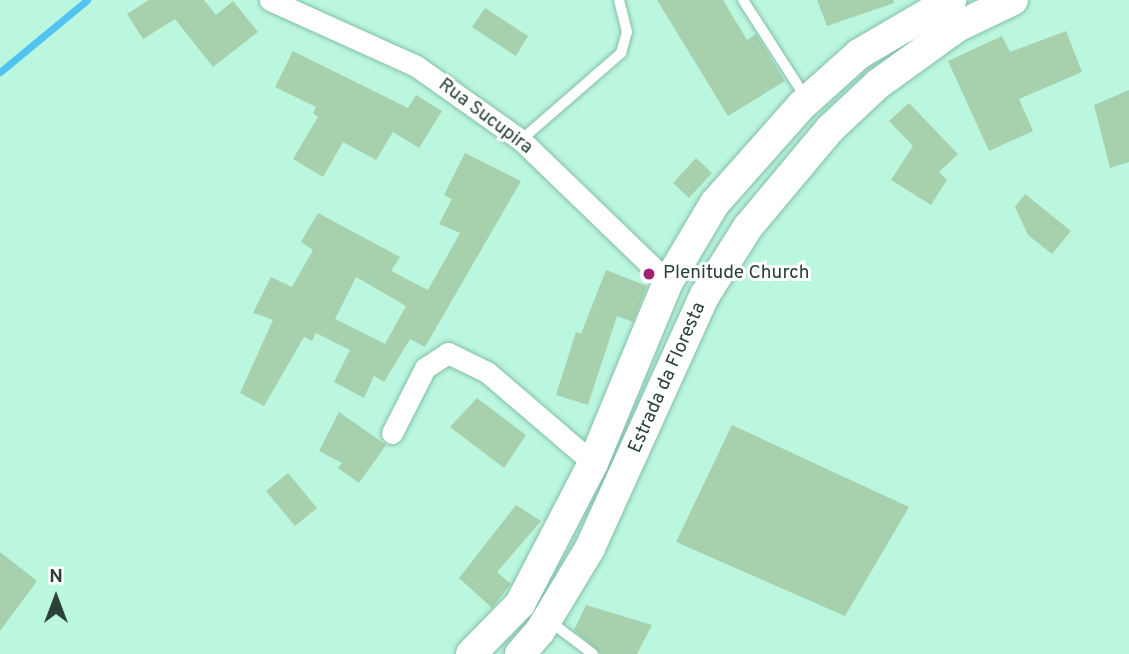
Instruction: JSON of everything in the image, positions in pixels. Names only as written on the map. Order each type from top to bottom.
[{"type":"main road","name":"Estrada da Floresta","points":[[471,654],[520,604],[593,463],[668,282],[715,203],[808,100],[859,54],[916,8],[951,0]]},
{"type":"main road","name":"Estrada da Floresta","points":[[520,654],[547,619],[590,548],[705,295],[748,227],[830,129],[878,83],[957,27],[1013,0]]},
{"type":"street","name":"Rua Sucupira","points":[[270,0],[416,66],[521,140],[668,282]]},
{"type":"street","points":[[392,433],[425,368],[448,353],[486,372],[593,463]]},
{"type":"lane","points":[[521,140],[621,53],[627,32],[619,0]]},
{"type":"lane","points":[[743,0],[808,100]]},
{"type":"lane","points":[[547,619],[593,654]]},
{"type":"building","points":[[149,0],[204,0],[216,15],[233,1],[258,32],[213,67],[175,19],[143,39],[127,14]]},
{"type":"building","points":[[657,0],[723,0],[747,40],[756,34],[785,81],[728,116]]},
{"type":"building","points":[[817,0],[893,0],[894,3],[827,26]]},
{"type":"building","points":[[485,8],[528,36],[516,56],[472,27]]},
{"type":"building","points":[[1066,31],[1082,72],[1019,99],[1033,131],[989,151],[948,61],[1002,36],[1010,52]]},
{"type":"building","points":[[293,51],[408,108],[416,95],[442,111],[419,148],[393,132],[376,160],[343,142],[323,177],[293,159],[318,117],[313,113],[316,107],[275,87]]},
{"type":"building","points":[[1129,90],[1129,162],[1110,168],[1094,105]]},
{"type":"building","points":[[909,103],[958,154],[939,172],[947,180],[931,205],[891,180],[913,146],[889,121]]},
{"type":"building","points":[[465,153],[521,181],[425,347],[410,339],[384,382],[374,376],[364,398],[334,382],[350,350],[316,333],[312,341],[304,337],[264,406],[240,393],[273,320],[253,313],[271,277],[292,287],[313,250],[301,242],[318,213],[400,257],[391,271],[428,290],[460,233],[439,224],[452,199],[444,195]],"holes":[[[356,277],[406,306],[385,344],[335,319]]]},
{"type":"building","points":[[696,158],[712,173],[689,198],[673,183]]},
{"type":"building","points":[[1025,194],[1071,231],[1052,254],[1028,235],[1015,207]]},
{"type":"building","points":[[606,270],[647,286],[633,322],[617,316],[588,405],[556,395],[576,332],[581,334]]},
{"type":"building","points":[[477,398],[526,435],[504,468],[450,427]]},
{"type":"building","points":[[339,412],[386,445],[359,483],[338,468],[342,463],[319,451]]},
{"type":"building","points":[[732,425],[909,507],[845,616],[676,542]]},
{"type":"building","points":[[288,473],[317,508],[295,526],[266,491]]},
{"type":"building","points":[[516,505],[541,521],[497,572],[511,584],[492,608],[459,578]]},
{"type":"building","points":[[0,552],[37,581],[0,631]]},
{"type":"building","points":[[586,605],[652,625],[637,654],[601,654],[574,630]]},
{"type":"waterway","points":[[0,72],[87,0]]},
{"type":"place","name":"Plenitude Church","points":[[649,274]]}]
